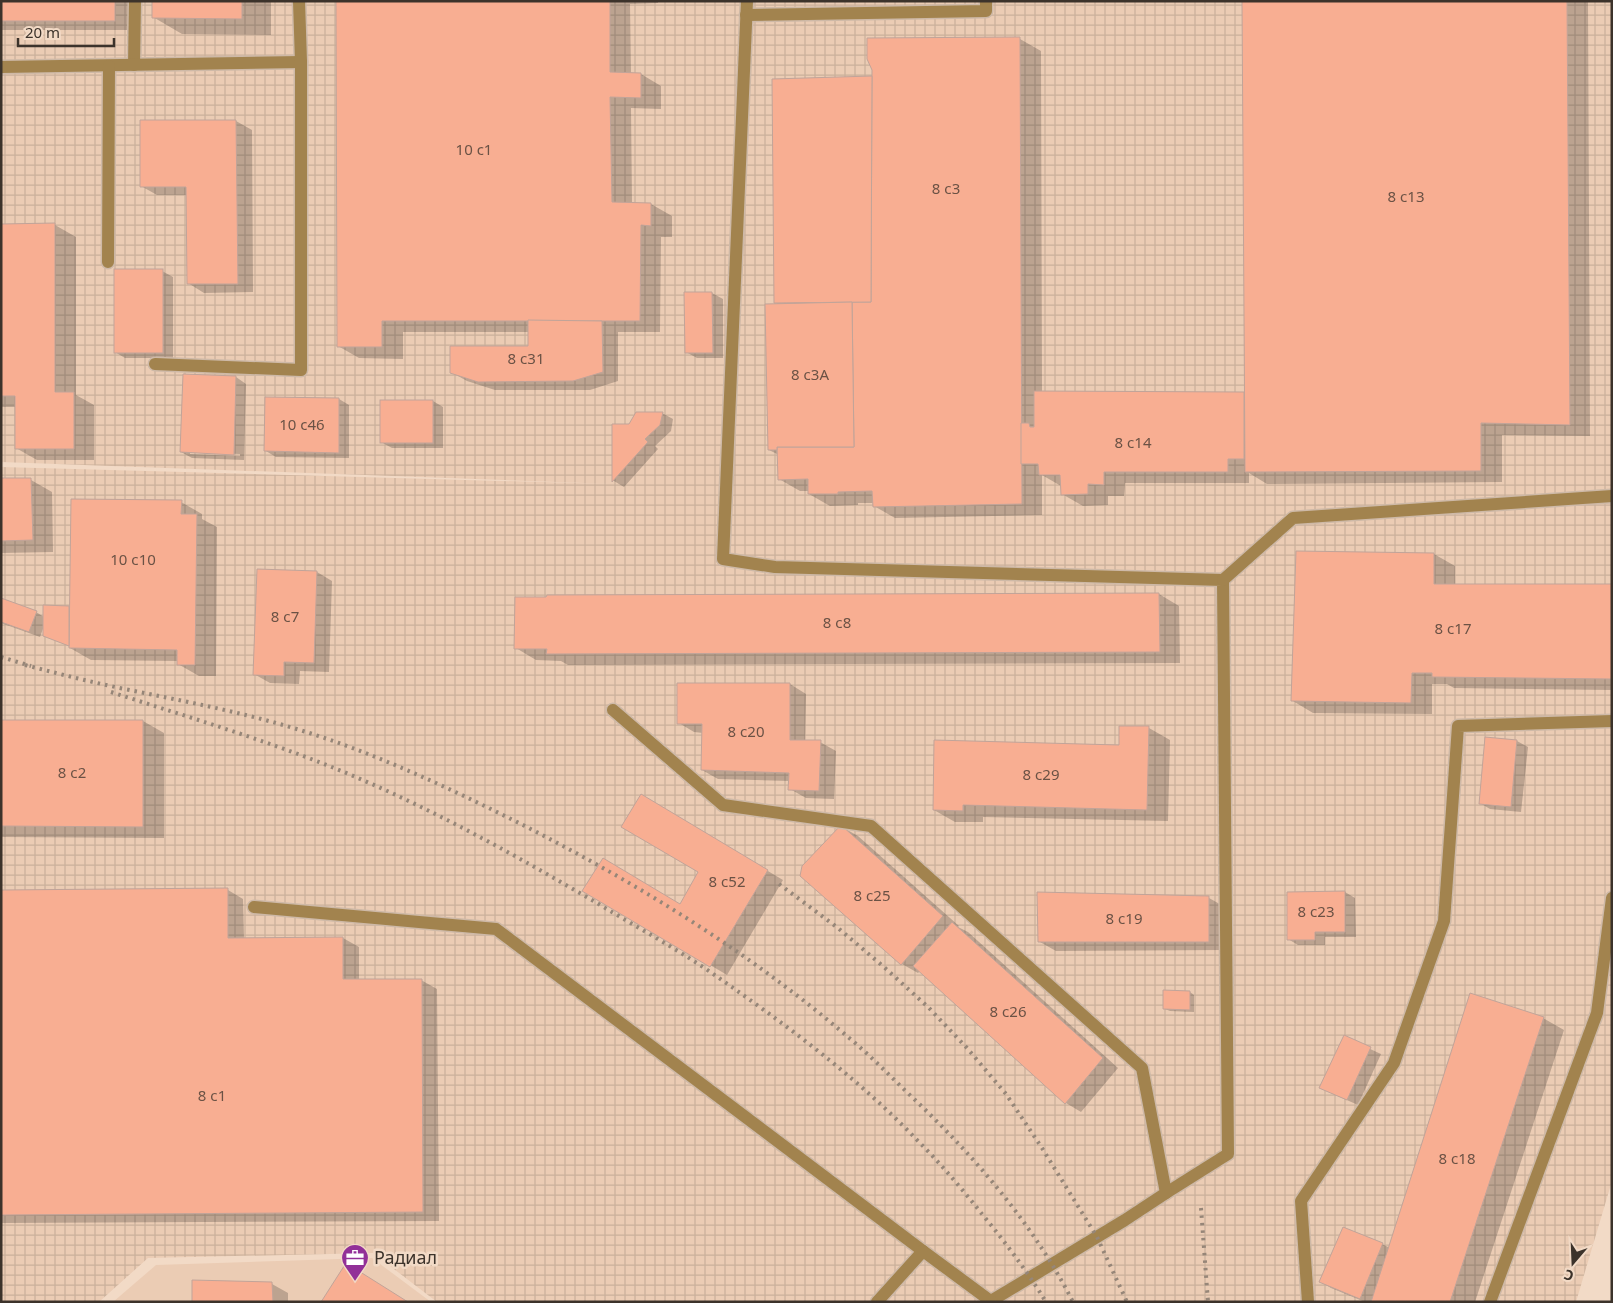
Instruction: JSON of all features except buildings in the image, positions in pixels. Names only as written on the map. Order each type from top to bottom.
[{"type":"lane","points":[[134,65],[135,1]]},
{"type":"lane","points":[[155,364],[301,370],[301,62],[299,1]]},
{"type":"lane","points":[[747,1],[724,559],[775,567],[1223,580],[1293,518],[1612,496]]},
{"type":"lane","points":[[746,15],[986,10],[986,1]]},
{"type":"lane","points":[[1,67],[301,62]]},
{"type":"lane","points":[[108,262],[109,66]]},
{"type":"lane","points":[[254,906],[496,929],[991,1301],[1126,1220],[1228,1154],[1223,580]]},
{"type":"lane","points":[[614,710],[723,805],[871,826],[1142,1068],[1166,1193]]},
{"type":"lane","points":[[1308,1302],[1301,1202],[1394,1062],[1444,921],[1458,726],[1612,721]]},
{"type":"lane","points":[[1490,1302],[1597,1013],[1612,898]]},
{"type":"lane","points":[[877,1302],[923,1250]]},
{"type":"shaded area","points":[[1,1],[1612,1],[1612,1181],[1576,1302],[437,1302],[373,1253],[148,1258],[99,1302],[1,1302],[1,467],[612,484],[1,462]]},
{"type":"shaded area","points":[[372,1258],[431,1302],[113,1302],[156,1265]]},
{"type":"railway","points":[[1,657],[31,666]]},
{"type":"railway","points":[[25,665],[260,719],[331,740],[385,761],[519,823],[648,894],[731,947],[771,976],[848,1037],[881,1067],[959,1144],[1002,1193],[1040,1246],[1073,1302]]},
{"type":"railway","points":[[111,692],[271,744],[395,794],[454,823],[540,870],[705,968],[823,1055],[895,1118],[967,1195],[1016,1257],[1046,1302]]},
{"type":"railway","points":[[779,884],[838,928],[928,1007],[967,1048],[1006,1094],[1097,1237],[1127,1302]]},
{"type":"railway","points":[[1201,1208],[1208,1302]]},
{"type":"place","name":"Радиал","points":[[355,1282]]}]
